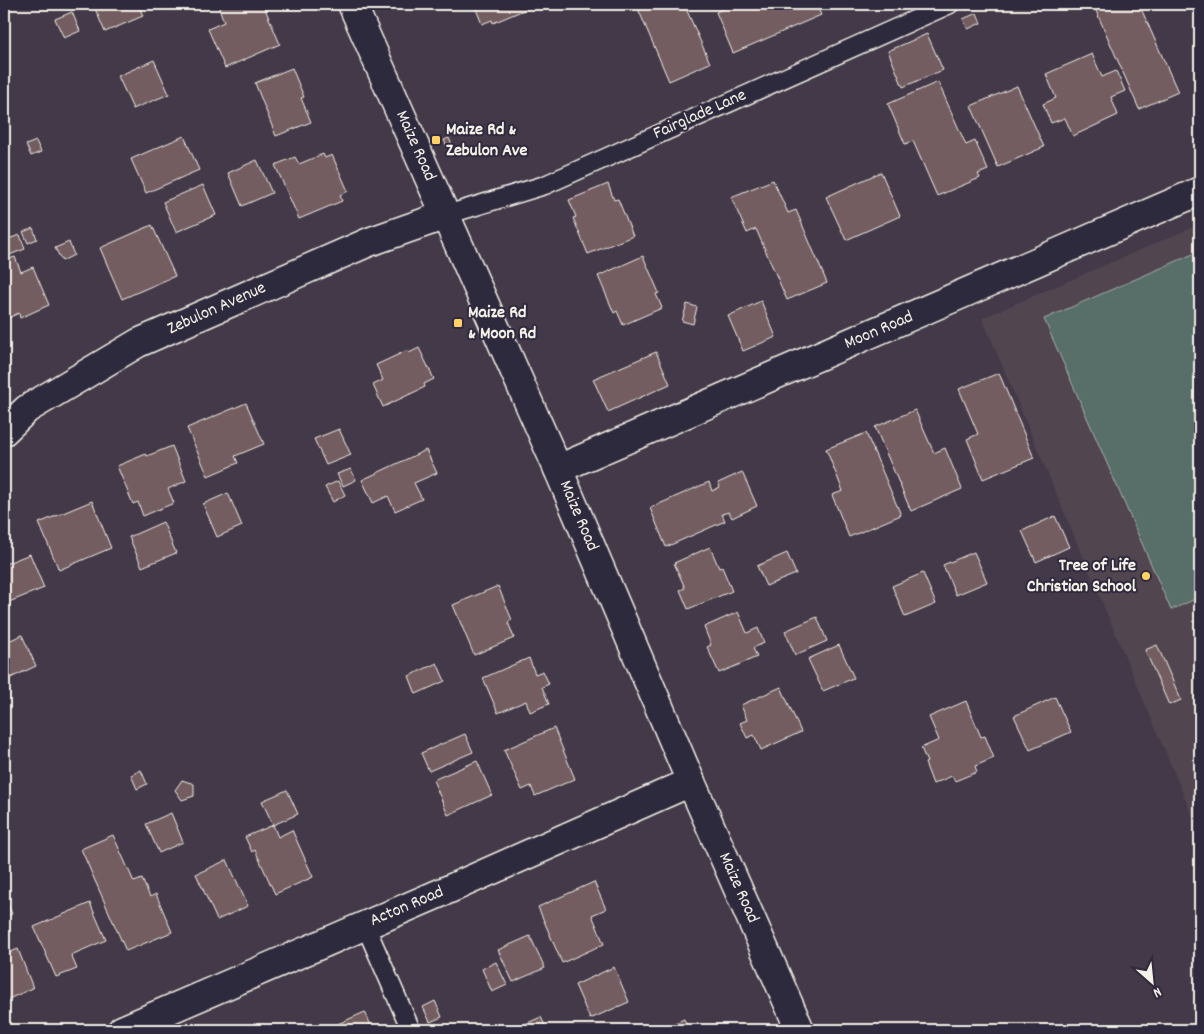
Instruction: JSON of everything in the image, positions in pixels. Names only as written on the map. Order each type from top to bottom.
[{"type":"street","name":"Maize Road","points":[[352,4],[558,469],[691,782],[800,1030]]},
{"type":"street","name":"Moon Road","points":[[558,469],[1200,191]]},
{"type":"street","name":"Zebulon Avenue","points":[[4,431],[27,408],[138,343],[369,242],[446,215]]},
{"type":"street","name":"Acton Road","points":[[122,1030],[691,782]]},
{"type":"lane","name":"Fairglade Lane","points":[[446,215],[545,185],[950,4]]},
{"type":"lane","points":[[365,925],[411,1030]]},
{"type":"shaded area","name":"Tree of Life Christian School","points":[[1200,224],[1200,834],[982,318]]},
{"type":"green space","points":[[1200,251],[1200,597],[1171,610],[1044,319]]},
{"type":"building","points":[[93,4],[138,4],[143,16],[105,32]]},
{"type":"building","points":[[228,4],[263,4],[280,44],[225,68],[208,29],[224,22],[219,8]]},
{"type":"building","points":[[474,4],[538,4],[493,23],[492,20],[482,24]]},
{"type":"building","points":[[636,4],[684,4],[710,63],[669,81]]},
{"type":"building","points":[[734,4],[816,4],[821,15],[733,53],[716,12]]},
{"type":"building","points":[[1093,4],[1139,4],[1178,92],[1139,109]]},
{"type":"building","points":[[72,12],[80,31],[64,38],[55,19]]},
{"type":"building","points":[[977,13],[981,23],[968,29],[963,19]]},
{"type":"building","points":[[927,34],[943,70],[903,87],[888,51]]},
{"type":"building","points":[[1092,54],[1102,77],[1116,71],[1125,91],[1111,97],[1118,115],[1073,136],[1065,118],[1051,123],[1043,104],[1056,98],[1046,74]]},
{"type":"building","points":[[154,60],[169,94],[133,109],[118,76]]},
{"type":"building","points":[[292,68],[304,97],[301,98],[311,122],[276,136],[255,83]]},
{"type":"building","points":[[938,82],[966,145],[975,141],[988,170],[978,174],[980,178],[937,196],[913,141],[905,144],[888,104]]},
{"type":"building","points":[[1017,86],[1044,147],[998,167],[971,106]]},
{"type":"building","points":[[184,136],[199,170],[146,193],[131,159]]},
{"type":"building","points":[[449,138],[455,152],[450,154],[444,140]]},
{"type":"building","points":[[36,141],[41,152],[31,156],[26,145]]},
{"type":"building","points":[[323,154],[325,158],[332,155],[348,191],[340,195],[342,201],[299,219],[275,165],[295,157],[299,164]]},
{"type":"building","points":[[257,160],[272,193],[242,206],[228,173]]},
{"type":"building","points":[[881,172],[900,216],[846,240],[826,197]]},
{"type":"building","points":[[773,180],[788,213],[796,210],[827,283],[787,300],[756,229],[747,233],[731,197]]},
{"type":"building","points":[[608,184],[614,200],[618,199],[633,236],[588,254],[573,218],[576,217],[569,200]]},
{"type":"building","points":[[203,185],[216,215],[176,232],[163,202]]},
{"type":"building","points":[[152,225],[175,276],[122,299],[100,248]]},
{"type":"building","points":[[33,228],[37,239],[28,243],[23,232]]},
{"type":"building","points":[[20,235],[25,249],[4,257],[4,238],[5,240]]},
{"type":"building","points":[[69,242],[74,255],[62,261],[55,248]]},
{"type":"building","points":[[643,256],[659,293],[656,294],[662,308],[623,325],[617,311],[614,313],[598,276]]},
{"type":"building","points":[[15,257],[21,272],[33,267],[49,305],[20,318],[19,313],[4,320],[4,261]]},
{"type":"building","points":[[761,301],[776,337],[743,351],[728,316]]},
{"type":"building","points":[[687,304],[697,307],[693,324],[682,321]]},
{"type":"building","points":[[419,348],[434,379],[424,384],[425,387],[383,407],[373,385],[383,380],[376,365],[408,350],[409,353]]},
{"type":"building","points":[[656,352],[670,384],[608,412],[593,379]]},
{"type":"building","points":[[999,373],[1034,458],[983,479],[967,439],[978,434],[959,389]]},
{"type":"building","points":[[246,403],[264,444],[235,456],[238,463],[208,476],[187,428]]},
{"type":"building","points":[[915,410],[934,453],[945,448],[962,489],[911,511],[875,427]]},
{"type":"building","points":[[339,429],[351,455],[326,465],[314,439]]},
{"type":"building","points":[[866,433],[901,515],[849,537],[832,495],[843,491],[826,449]]},
{"type":"building","points":[[172,446],[186,481],[168,489],[174,503],[143,516],[138,502],[133,504],[117,466]]},
{"type":"building","points":[[426,450],[437,473],[414,483],[422,499],[395,511],[388,496],[373,503],[362,480]]},
{"type":"building","points":[[351,469],[356,480],[343,486],[337,474]]},
{"type":"building","points":[[742,472],[757,506],[732,518],[729,512],[722,514],[725,521],[666,547],[650,508],[709,482],[712,491],[720,487],[718,483]]},
{"type":"building","points":[[338,481],[345,495],[333,502],[325,487]]},
{"type":"building","points":[[228,493],[242,526],[217,537],[203,504]]},
{"type":"building","points":[[92,501],[111,548],[59,570],[39,523]]},
{"type":"building","points":[[1055,516],[1069,547],[1036,562],[1022,531]]},
{"type":"building","points":[[163,522],[176,553],[142,567],[129,537]]},
{"type":"building","points":[[710,547],[719,568],[722,567],[732,591],[688,609],[680,590],[685,588],[674,563]]},
{"type":"building","points":[[974,552],[987,582],[956,595],[943,565]]},
{"type":"building","points":[[787,553],[796,574],[766,586],[757,566]]},
{"type":"building","points":[[30,554],[44,588],[4,604],[4,561],[5,564]]},
{"type":"building","points":[[923,573],[936,604],[905,617],[892,586]]},
{"type":"building","points":[[498,586],[512,620],[508,622],[514,638],[474,655],[453,605]]},
{"type":"building","points":[[738,612],[747,633],[758,628],[764,643],[753,648],[757,657],[719,673],[707,647],[711,645],[704,627]]},
{"type":"building","points":[[817,617],[827,641],[795,655],[785,631]]},
{"type":"building","points":[[22,635],[36,666],[6,680],[4,674],[4,643]]},
{"type":"building","points":[[839,645],[854,678],[823,691],[808,659]]},
{"type":"building","points":[[1157,645],[1181,700],[1169,705],[1145,650]]},
{"type":"building","points":[[529,658],[535,674],[543,671],[549,684],[542,687],[549,704],[530,712],[526,701],[498,713],[483,678]]},
{"type":"building","points":[[437,663],[445,681],[416,694],[409,676]]},
{"type":"building","points":[[781,687],[801,732],[761,750],[754,735],[747,738],[740,723],[747,720],[741,705]]},
{"type":"building","points":[[1055,697],[1071,732],[1030,750],[1014,716]]},
{"type":"building","points":[[966,701],[981,737],[985,736],[994,758],[975,766],[977,772],[955,781],[952,776],[933,784],[921,748],[939,740],[929,717]]},
{"type":"building","points":[[554,728],[575,779],[535,796],[531,786],[522,790],[504,750]]},
{"type":"building","points":[[465,734],[473,752],[429,771],[421,753]]},
{"type":"building","points":[[477,761],[492,795],[448,815],[433,780]]},
{"type":"building","points":[[141,770],[147,784],[137,789],[131,775]]},
{"type":"building","points":[[182,780],[194,784],[194,796],[182,800],[175,790]]},
{"type":"building","points":[[287,790],[298,814],[273,825],[262,801]]},
{"type":"building","points":[[171,813],[183,842],[159,853],[146,824]]},
{"type":"building","points":[[273,825],[278,837],[292,830],[313,877],[275,894],[255,850],[252,852],[245,837]]},
{"type":"building","points":[[113,835],[134,882],[142,879],[150,897],[156,894],[172,932],[126,951],[81,849]]},
{"type":"building","points":[[227,860],[248,906],[217,920],[196,874]]},
{"type":"building","points":[[594,882],[606,909],[592,915],[604,944],[562,963],[538,907]]},
{"type":"building","points":[[4,895],[12,914],[4,918]]},
{"type":"building","points":[[90,903],[106,940],[71,955],[77,969],[56,977],[34,927]]},
{"type":"building","points":[[530,936],[545,968],[513,982],[498,950]]},
{"type":"building","points":[[18,949],[33,988],[4,1001],[4,955]]},
{"type":"building","points":[[496,962],[507,985],[492,992],[482,969]]},
{"type":"building","points":[[614,967],[629,1002],[590,1019],[575,985]]},
{"type":"building","points":[[435,1001],[442,1017],[430,1022],[423,1007]]},
{"type":"building","points":[[365,1012],[373,1030],[324,1030]]},
{"type":"building","points":[[541,1017],[547,1030],[512,1030]]},
{"type":"building","points":[[684,1019],[689,1030],[659,1030]]},
{"type":"place","name":"Maize Rd & Zebulon Ave","points":[[436,140]]},
{"type":"place","name":"Maize Rd & Moon Rd","points":[[458,323]]},
{"type":"place","name":"Tree of Life Christian School","points":[[1146,576]]}]
